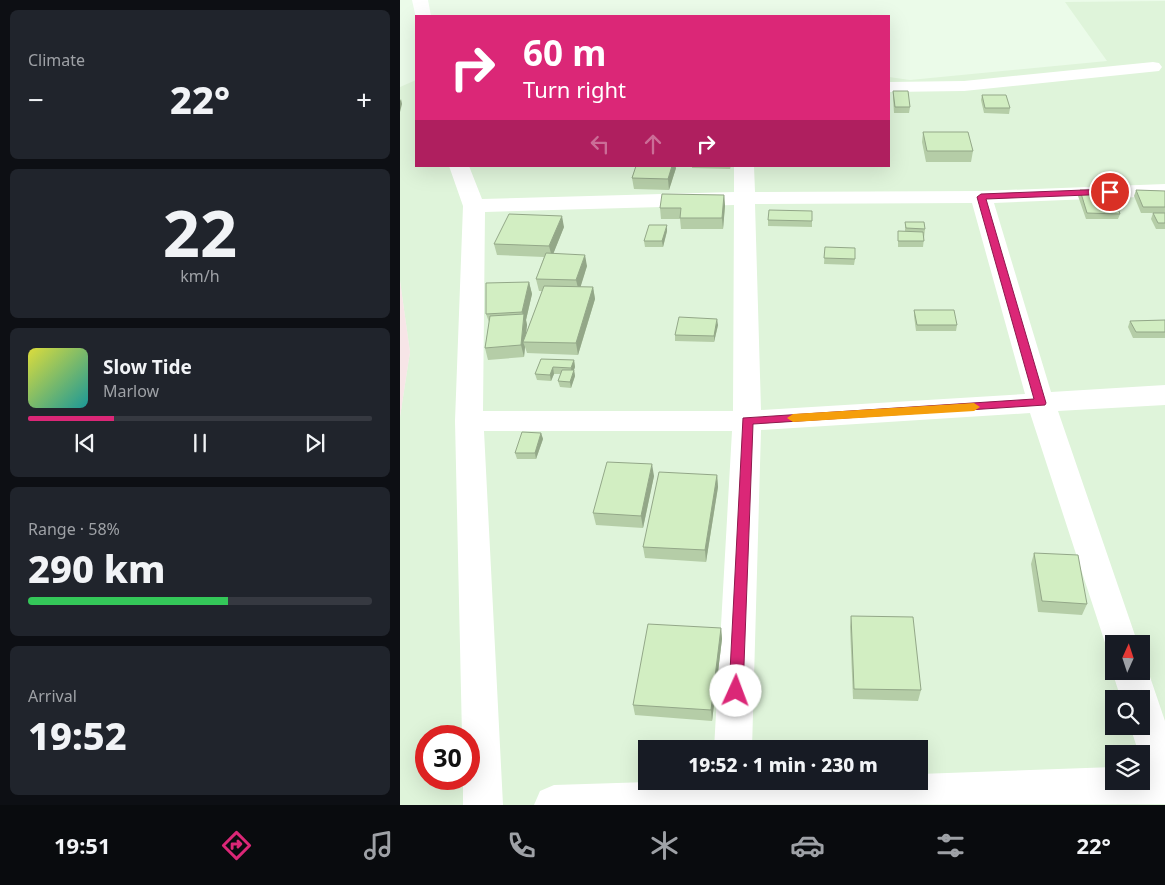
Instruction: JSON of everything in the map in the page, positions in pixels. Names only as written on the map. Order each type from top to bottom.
[{"type":"street","points":[[420,0],[423,15]]},
{"type":"street","points":[[890,87],[964,86],[1160,71]]},
{"type":"street","points":[[459,167],[474,206],[469,421],[483,805]]},
{"type":"street","points":[[734,740],[748,420],[744,167]]},
{"type":"street","points":[[474,206],[746,198],[981,197],[1165,190]]},
{"type":"street","points":[[981,197],[1041,403],[1118,635]]},
{"type":"street","points":[[469,421],[748,420],[1165,395]]},
{"type":"street","points":[[1150,732],[1165,776]]},
{"type":"street","points":[[554,805],[732,795],[966,798],[1165,785]]},
{"type":"shaded area","points":[[1165,1],[1165,805],[400,805],[400,417],[410,352],[400,281],[400,87],[415,80],[415,167],[890,167],[890,77],[910,80],[1107,61],[1065,2]]},
{"type":"shaded area","points":[[400,281],[410,352],[400,417]]},
{"type":"building","points":[[893,91],[908,91],[910,107],[895,107]]},
{"type":"building","points":[[982,95],[1006,95],[1010,108],[985,108]]},
{"type":"building","points":[[923,132],[968,132],[973,151],[927,151]]},
{"type":"building","points":[[636,167],[672,167],[668,179],[632,178]]},
{"type":"building","points":[[1080,190],[1112,191],[1120,214],[1087,213]]},
{"type":"building","points":[[1136,190],[1165,191],[1165,207],[1143,207]]},
{"type":"building","points":[[662,194],[724,195],[722,218],[680,218],[681,208],[660,208]]},
{"type":"building","points":[[769,210],[812,211],[812,221],[768,220]]},
{"type":"building","points":[[1153,213],[1165,213],[1165,223],[1158,223]]},
{"type":"building","points":[[509,214],[562,216],[549,246],[494,244]]},
{"type":"building","points":[[905,222],[924,222],[925,229],[906,228]]},
{"type":"building","points":[[649,225],[667,225],[662,241],[644,241]]},
{"type":"building","points":[[898,231],[923,232],[924,241],[898,241]]},
{"type":"building","points":[[825,247],[855,248],[855,259],[824,258]]},
{"type":"building","points":[[546,253],[585,255],[576,280],[536,279]]},
{"type":"building","points":[[529,282],[522,312],[486,314],[486,283]]},
{"type":"building","points":[[544,286],[593,287],[576,343],[523,342]]},
{"type":"building","points":[[914,310],[954,310],[957,325],[917,325]]},
{"type":"building","points":[[524,314],[521,345],[485,348],[490,316]]},
{"type":"building","points":[[679,317],[717,319],[714,336],[675,335]]},
{"type":"building","points":[[1165,320],[1165,332],[1136,332],[1130,321]]},
{"type":"building","points":[[541,359],[574,360],[571,368],[553,367],[550,375],[535,374]]},
{"type":"building","points":[[562,370],[574,370],[570,382],[558,381]]},
{"type":"building","points":[[522,432],[541,433],[535,453],[515,453]]},
{"type":"building","points":[[607,462],[652,464],[641,516],[593,513]]},
{"type":"building","points":[[659,472],[717,475],[705,550],[643,547]]},
{"type":"building","points":[[1034,553],[1078,555],[1087,604],[1042,601]]},
{"type":"building","points":[[851,616],[913,617],[921,690],[854,689]]},
{"type":"building","points":[[648,624],[721,628],[711,710],[633,705]]},
{"type":"slow traffic","points":[[793,418],[974,407]]},
{"type":"route","points":[[736,691],[748,420],[1041,403],[981,197],[1110,192]]}]
